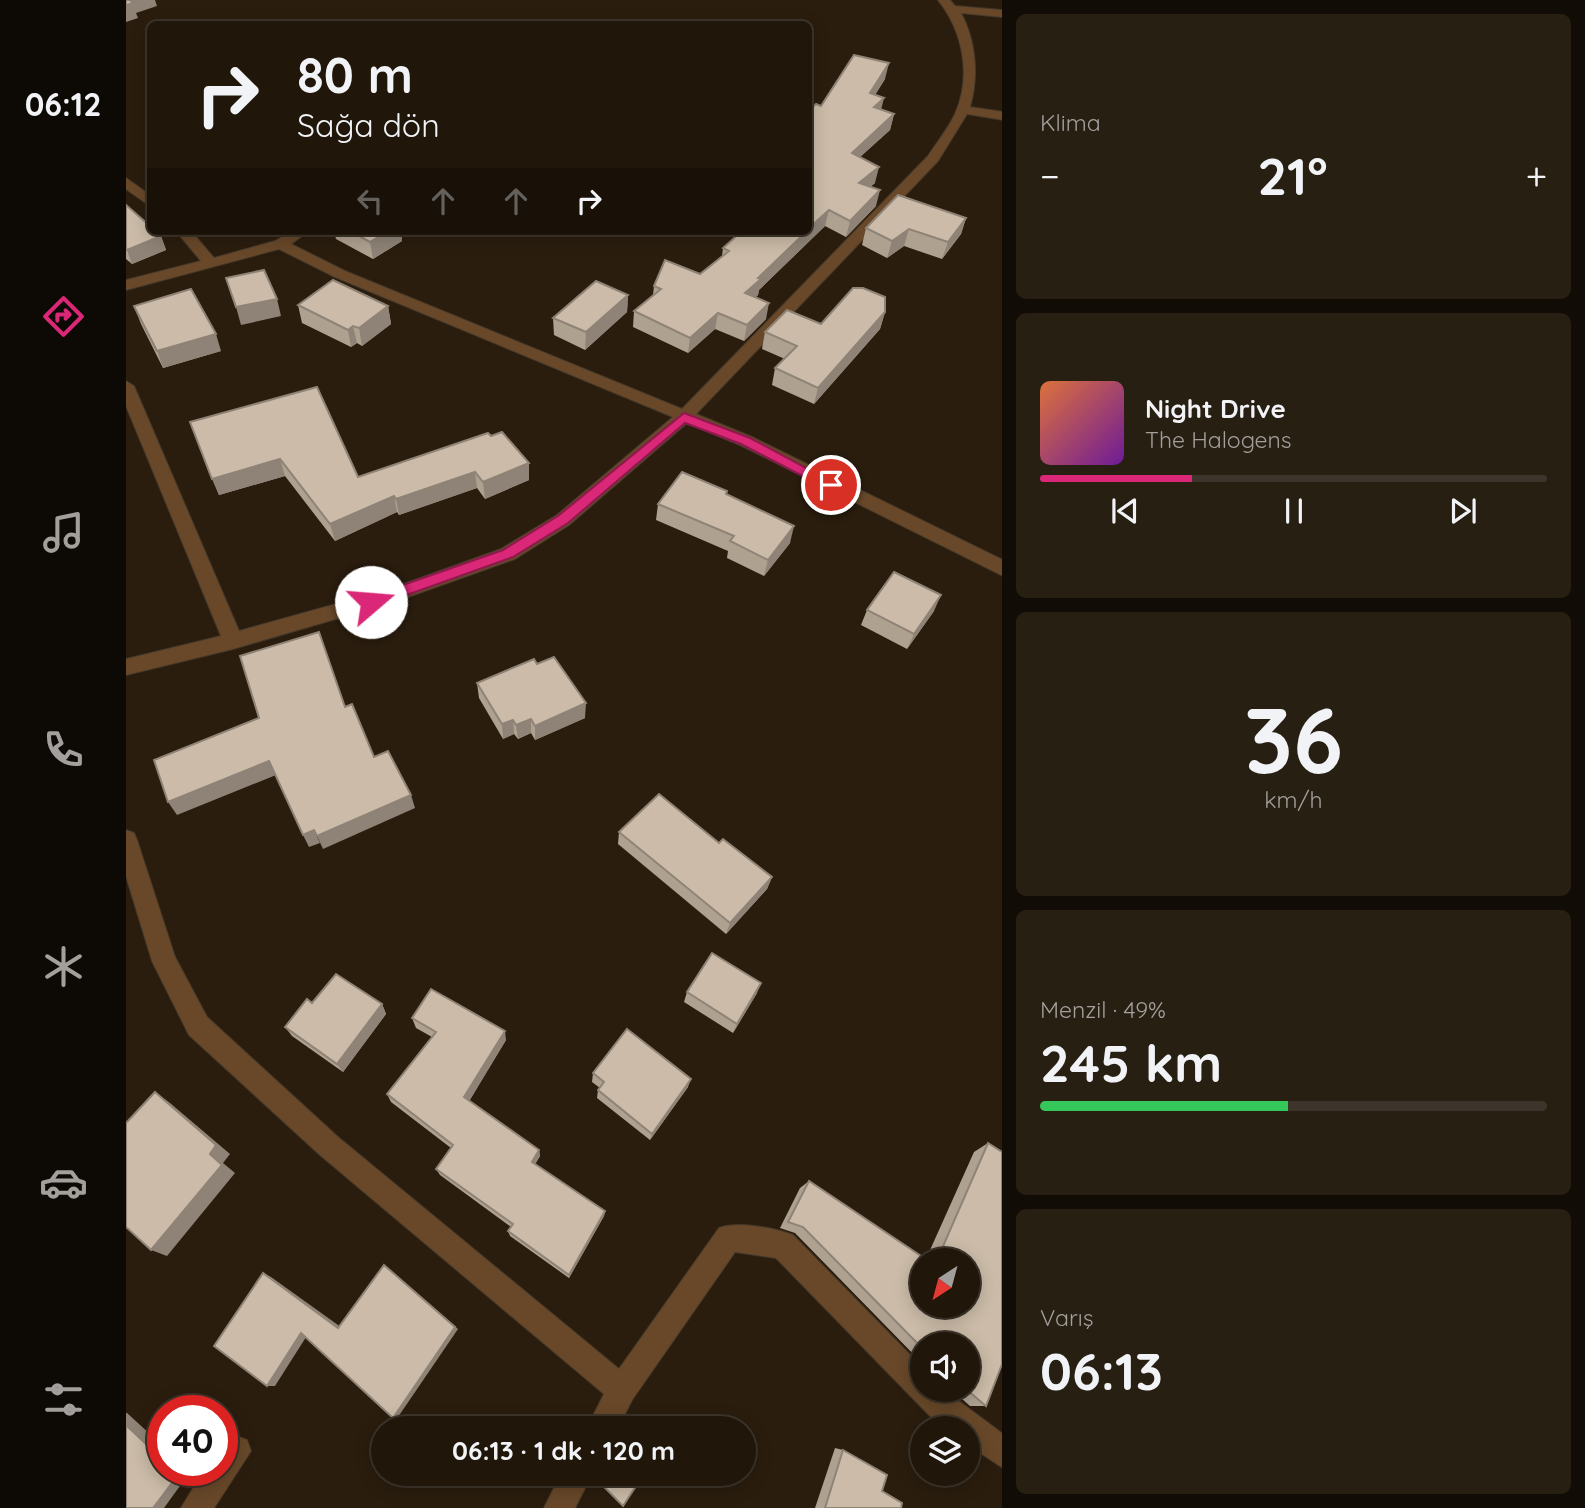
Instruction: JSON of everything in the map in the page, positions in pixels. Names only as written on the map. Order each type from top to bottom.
[{"type":"street","points":[[950,4],[1002,14]]},
{"type":"street","points":[[126,667],[233,641],[394,595],[508,554],[563,520],[684,417],[780,314],[884,213],[933,158],[963,110],[969,70],[968,41],[950,4]]},
{"type":"street","points":[[963,110],[1002,116]]},
{"type":"street","points":[[126,182],[147,200]]},
{"type":"street","points":[[186,235],[211,263]]},
{"type":"street","points":[[126,285],[280,244],[295,235]]},
{"type":"street","points":[[280,244],[340,274],[746,441],[1002,569]]},
{"type":"street","points":[[126,386],[233,641]]},
{"type":"street","points":[[126,840],[164,961],[198,1026],[329,1146],[622,1390]]},
{"type":"street","points":[[608,1416],[622,1390],[729,1238],[783,1245],[910,1376]]},
{"type":"street","points":[[936,1402],[1002,1453]]},
{"type":"street","points":[[196,1508],[211,1486]]},
{"type":"street","points":[[559,1508],[571,1486]]},
{"type":"building","points":[[854,55],[889,63],[870,93],[884,98],[874,107],[894,114],[852,153],[879,167],[859,183],[880,190],[850,221],[829,210],[812,225],[812,108],[816,104],[821,106]]},
{"type":"building","points":[[898,195],[966,218],[948,242],[909,229],[892,241],[866,228]]},
{"type":"building","points":[[126,205],[147,223],[147,235],[161,236],[126,249]]},
{"type":"building","points":[[357,235],[381,235],[370,242]]},
{"type":"building","points":[[738,235],[803,235],[745,293],[769,303],[747,325],[718,313],[690,338],[634,311],[661,289],[654,286],[665,260],[700,274],[729,251],[723,248]]},
{"type":"building","points":[[264,270],[277,299],[236,307],[226,278]]},
{"type":"building","points":[[333,280],[388,306],[359,328],[353,326],[348,330],[298,305]]},
{"type":"building","points":[[596,281],[628,295],[586,332],[553,318]]},
{"type":"building","points":[[853,288],[863,288],[885,297],[885,312],[818,388],[775,368],[797,346],[765,332],[787,310],[821,324]]},
{"type":"building","points":[[191,289],[216,334],[157,351],[134,306]]},
{"type":"building","points":[[317,387],[358,477],[488,433],[491,436],[502,432],[529,463],[483,482],[475,472],[396,499],[394,496],[330,524],[280,459],[212,479],[190,422]]},
{"type":"building","points":[[682,472],[727,491],[726,494],[794,526],[768,560],[730,541],[734,536],[658,504]]},
{"type":"building","points":[[894,572],[941,595],[914,634],[867,610]]},
{"type":"building","points":[[319,632],[345,707],[352,704],[374,757],[388,751],[411,795],[317,836],[314,830],[303,835],[269,761],[168,802],[154,760],[259,718],[240,656]]},
{"type":"building","points":[[554,657],[586,703],[535,726],[531,719],[516,725],[513,720],[502,724],[477,683],[534,659],[537,664]]},
{"type":"building","points":[[659,794],[719,843],[723,839],[772,877],[730,923],[619,832]]},
{"type":"building","points":[[712,953],[761,983],[737,1024],[687,992]]},
{"type":"building","points":[[336,974],[382,1004],[337,1064],[285,1027],[307,999],[312,1003]]},
{"type":"building","points":[[431,989],[505,1031],[464,1097],[539,1150],[532,1162],[605,1211],[569,1275],[508,1231],[513,1224],[436,1169],[453,1145],[387,1094],[436,1032],[412,1018]]},
{"type":"building","points":[[627,1029],[691,1079],[652,1134],[598,1090],[604,1082],[593,1073]]},
{"type":"building","points":[[155,1092],[216,1145],[210,1154],[222,1165],[151,1250],[126,1227],[126,1123]]},
{"type":"building","points":[[988,1143],[1002,1152],[1002,1364],[986,1406],[980,1401],[980,1332],[910,1332],[910,1336],[803,1227],[788,1222],[809,1181],[910,1249],[910,1318],[980,1318],[980,1248],[942,1248]]},
{"type":"building","points":[[384,1265],[455,1327],[394,1416],[391,1416],[301,1333],[267,1386],[214,1346],[263,1273],[338,1328]]},
{"type":"building","points":[[126,1425],[147,1445],[147,1486],[170,1486],[153,1508],[126,1508]]},
{"type":"building","points":[[843,1450],[887,1475],[882,1491],[902,1503],[901,1508],[825,1508]]},
{"type":"building","points":[[603,1486],[636,1486],[623,1506]]},
{"type":"route","points":[[371,602],[508,554],[563,520],[684,417],[746,441],[831,485]]}]
